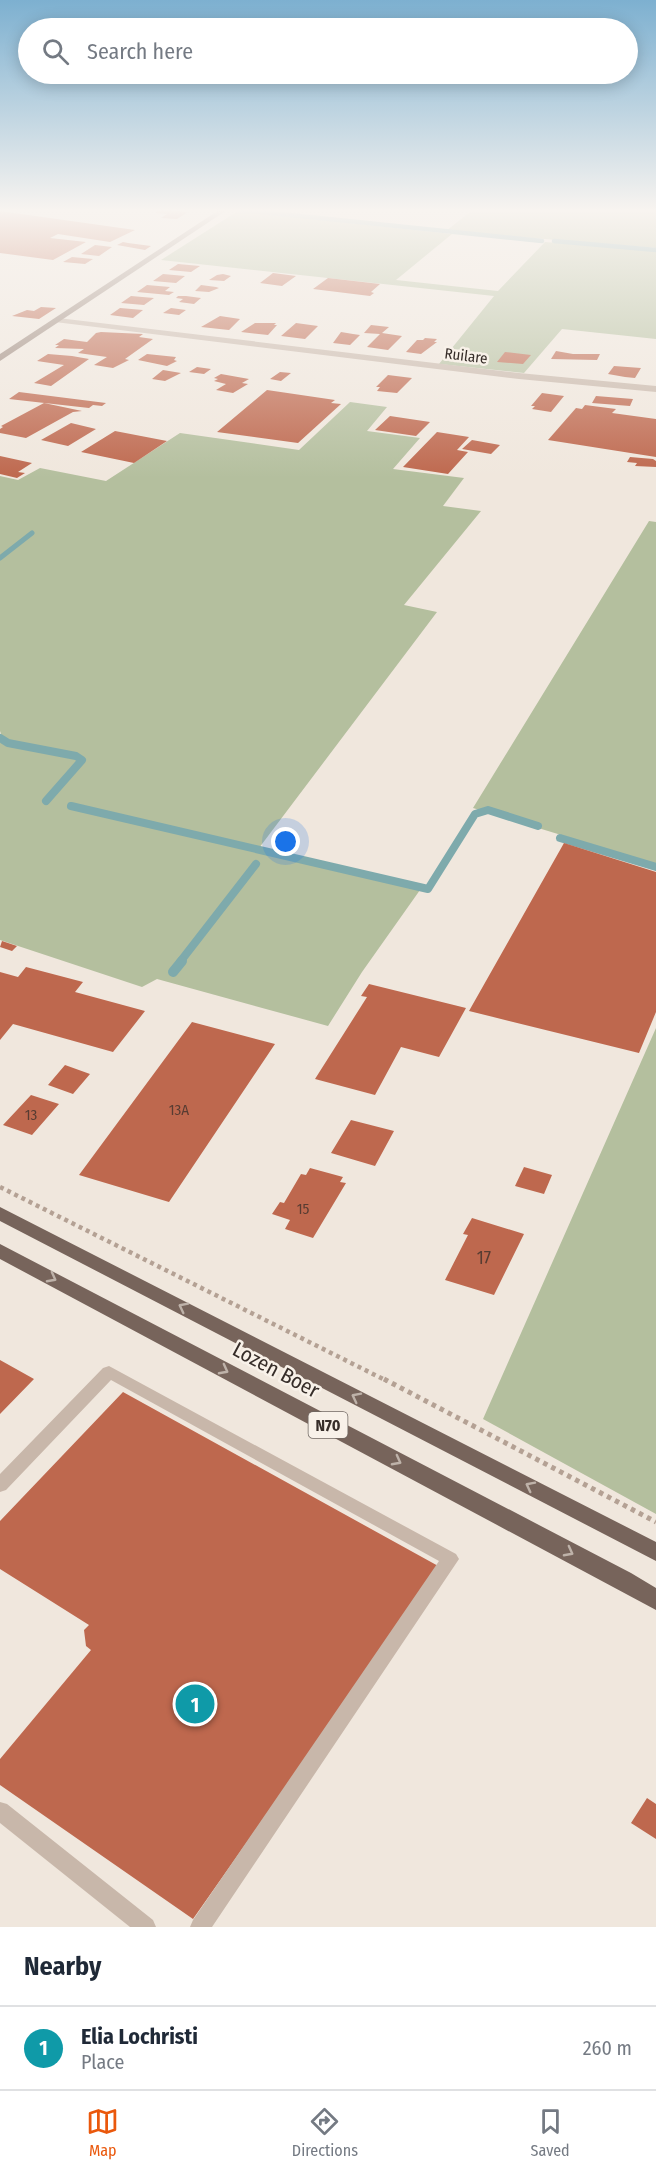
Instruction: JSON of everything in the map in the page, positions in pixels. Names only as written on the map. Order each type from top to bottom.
[{"type":"main road","points":[[0,358],[91,298]]},
{"type":"main road","name":"Lozen Boer","points":[[0,1213],[656,1552]]},
{"type":"main road","name":"Lozen Boer","points":[[0,1251],[656,1600]]},
{"type":"street","name":"Ruilare","points":[[58,320],[519,376],[656,389]]},
{"type":"lane","points":[[0,1485],[109,1372],[450,1559],[200,1927]]},
{"type":"lane","points":[[0,1811],[146,1927]]},
{"type":"path","points":[[0,1186],[468,1421],[656,1522]]},
{"type":"green space","points":[[492,298],[656,298],[656,339],[562,329],[524,373],[439,364]]},
{"type":"green space","points":[[350,402],[387,407],[367,431],[420,438],[393,469],[464,478],[443,506],[481,511],[404,605],[437,612],[256,852],[420,890],[362,972],[328,1026],[157,979],[142,987],[0,940],[0,743],[3,740],[0,731],[0,476],[18,480],[40,468],[106,481],[180,433],[299,450]]},
{"type":"green space","points":[[649,521],[656,522],[656,864],[473,808]]},
{"type":"green space","points":[[656,1028],[656,1514],[483,1419]]},
{"type":"building","points":[[128,298],[154,298],[144,305],[121,303]]},
{"type":"building","points":[[176,298],[201,298],[194,304],[179,302],[183,299]]},
{"type":"building","points":[[41,307],[56,308],[39,319],[12,316],[27,310],[34,311]]},
{"type":"building","points":[[120,308],[143,310],[133,318],[110,315]]},
{"type":"building","points":[[171,308],[186,310],[179,315],[163,313]]},
{"type":"building","points":[[220,316],[240,319],[229,330],[201,327]]},
{"type":"building","points":[[255,323],[276,323],[274,325],[277,325],[268,335],[241,332]]},
{"type":"building","points":[[296,323],[318,326],[305,339],[281,336]]},
{"type":"building","points":[[371,325],[389,327],[382,333],[402,336],[388,350],[367,347],[380,334],[364,333]]},
{"type":"building","points":[[341,332],[360,335],[350,345],[333,343]]},
{"type":"building","points":[[96,333],[143,334],[139,337],[153,339],[125,359],[129,360],[113,368],[94,365],[107,357],[78,353],[84,349],[55,348],[59,345],[55,345],[64,339],[87,342]]},
{"type":"building","points":[[437,339],[434,342],[437,342],[421,354],[406,352],[417,340]]},
{"type":"building","points":[[556,351],[573,354],[600,354],[597,360],[551,359]]},
{"type":"building","points":[[505,352],[531,355],[523,364],[497,362]]},
{"type":"building","points":[[48,354],[89,359],[51,386],[34,383],[64,365],[37,361]]},
{"type":"building","points":[[147,354],[176,357],[174,360],[177,361],[167,366],[138,360]]},
{"type":"building","points":[[614,366],[641,368],[635,378],[608,374]]},
{"type":"building","points":[[197,367],[211,369],[204,374],[189,372]]},
{"type":"building","points":[[163,370],[181,373],[165,381],[152,379]]},
{"type":"building","points":[[280,372],[291,373],[281,381],[270,379]]},
{"type":"building","points":[[221,374],[249,379],[242,383],[248,384],[233,393],[216,390],[226,384],[214,381],[218,379],[214,378]]},
{"type":"building","points":[[388,375],[412,378],[397,393],[377,391],[380,387],[376,387]]},
{"type":"building","points":[[267,390],[335,400],[331,403],[341,404],[298,443],[217,432]]},
{"type":"building","points":[[19,392],[106,403],[89,408],[9,399]]},
{"type":"building","points":[[542,393],[564,396],[551,412],[532,409],[535,406],[531,406]]},
{"type":"building","points":[[596,396],[633,399],[630,406],[592,403]]},
{"type":"building","points":[[44,403],[82,411],[73,412],[26,438],[0,433],[3,427],[1,426]]},
{"type":"building","points":[[585,405],[616,409],[612,413],[656,419],[656,457],[548,440],[576,408],[582,409]]},
{"type":"building","points":[[390,416],[430,422],[416,436],[375,430]]},
{"type":"building","points":[[71,423],[96,429],[68,446],[41,440]]},
{"type":"building","points":[[115,431],[167,441],[134,463],[81,452]]},
{"type":"building","points":[[437,432],[469,437],[457,450],[468,452],[448,474],[403,467]]},
{"type":"building","points":[[472,440],[500,445],[491,454],[462,449]]},
{"type":"building","points":[[0,456],[32,463],[18,472],[25,473],[17,478],[0,474]]},
{"type":"building","points":[[630,457],[653,459],[656,461],[656,467],[635,466],[637,463],[627,462]]},
{"type":"building","points":[[564,843],[656,872],[656,1012],[639,1053],[469,1011]]},
{"type":"building","points":[[2,941],[17,946],[12,951],[0,947]]},
{"type":"building","points":[[26,967],[83,982],[75,992],[145,1011],[113,1052],[13,1024],[0,1040],[0,972],[18,977]]},
{"type":"building","points":[[369,984],[466,1008],[439,1057],[401,1047],[375,1095],[315,1079],[367,997],[361,996]]},
{"type":"building","points":[[192,1022],[275,1044],[169,1202],[79,1175]]},
{"type":"building","points":[[65,1065],[90,1074],[73,1094],[48,1085]]},
{"type":"building","points":[[31,1095],[59,1104],[32,1135],[3,1125]]},
{"type":"building","points":[[351,1120],[394,1131],[375,1166],[331,1153]]},
{"type":"building","points":[[524,1167],[552,1175],[544,1194],[515,1186]]},
{"type":"building","points":[[310,1168],[343,1177],[340,1182],[346,1183],[313,1238],[285,1229],[290,1220],[272,1214],[280,1202],[284,1203],[301,1174],[306,1175]]},
{"type":"building","points":[[472,1218],[524,1234],[494,1295],[445,1280],[468,1235],[463,1234]]},
{"type":"building","points":[[0,1360],[34,1379],[0,1414]]},
{"type":"building","points":[[123,1392],[440,1567],[193,1919],[0,1785],[0,1759],[91,1650],[86,1646],[84,1630],[89,1625],[0,1569],[0,1521]]},
{"type":"building","points":[[647,1798],[656,1804],[656,1839],[631,1823]]},
{"type":"waterway","points":[[0,558],[32,533]]},
{"type":"waterway","points":[[0,738],[8,743],[76,756],[82,760],[46,801]]},
{"type":"waterway","points":[[71,806],[428,889],[475,814],[488,810],[538,826]]},
{"type":"waterway","points":[[560,838],[656,867]]},
{"type":"waterway","points":[[180,962],[256,864]]},
{"type":"waterway","points":[[173,972],[182,961]]},
{"type":"place","name":"Elia Lochristi","points":[[195,1704]]}]
